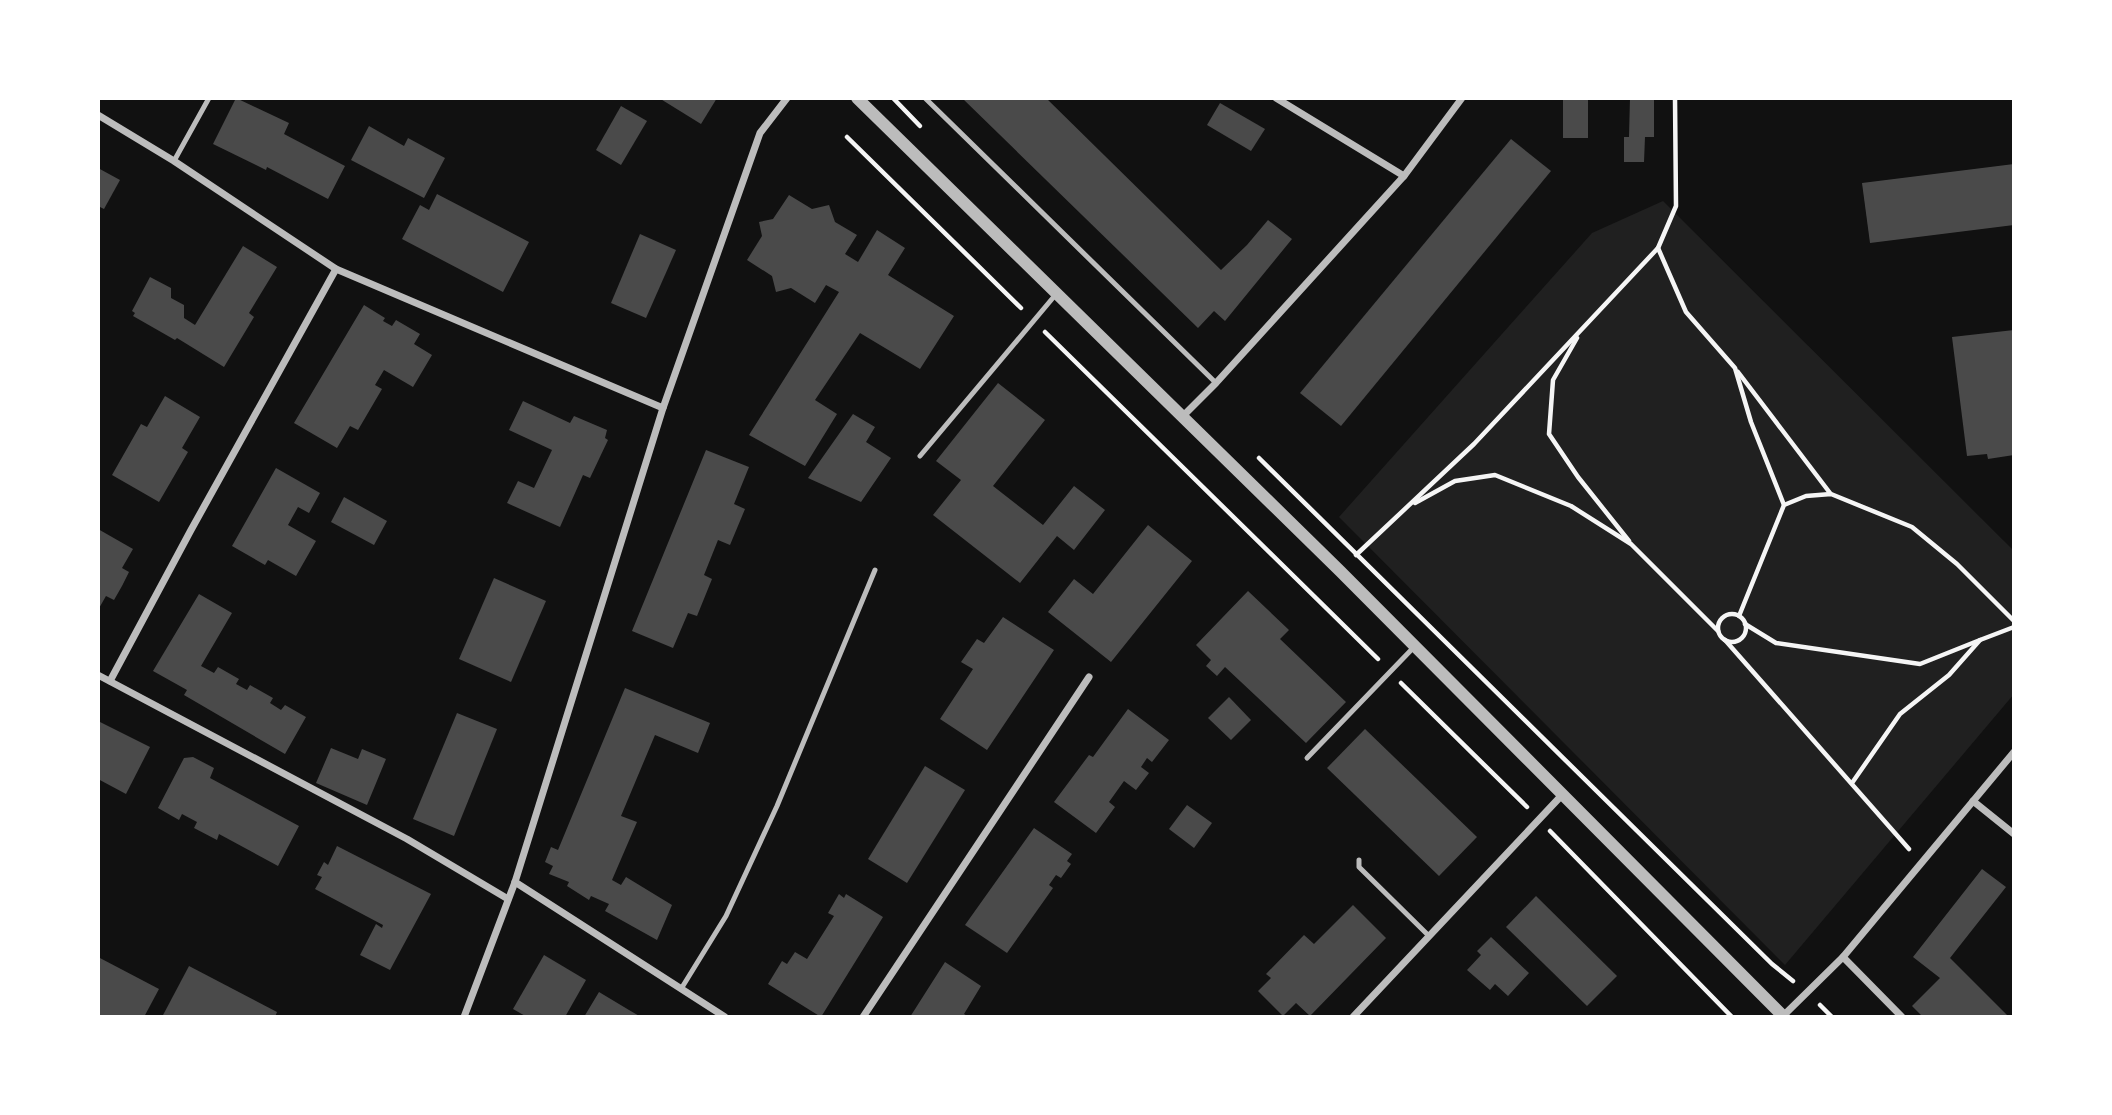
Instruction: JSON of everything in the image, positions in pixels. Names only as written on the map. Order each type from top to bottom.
[{"type":"street","points":[[464,1017],[515,883],[663,408],[760,133],[787,98]]},
{"type":"street","points":[[858,98],[1340,570],[1784,1016],[1843,957],[2014,752]]},
{"type":"street","points":[[1276,98],[1404,176]]},
{"type":"street","points":[[1183,416],[1404,176],[1462,98]]},
{"type":"street","points":[[98,115],[174,161],[336,269],[663,408]]},
{"type":"street","points":[[110,681],[336,269]]},
{"type":"street","points":[[98,675],[407,839],[508,900]]},
{"type":"street","points":[[863,1017],[1089,677]]},
{"type":"street","points":[[1353,1017],[1562,794]]},
{"type":"street","points":[[1973,801],[2014,834]]},
{"type":"street","points":[[515,883],[725,1017]]},
{"type":"street","points":[[1843,957],[1902,1017]]},
{"type":"lane","points":[[174,161],[209,98]]},
{"type":"lane","points":[[925,98],[1216,383]]},
{"type":"lane","points":[[920,456],[1057,293]]},
{"type":"lane","points":[[681,989],[726,916],[777,806],[875,570]]},
{"type":"lane","points":[[1307,758],[1415,646]]},
{"type":"lane","points":[[1359,860],[1359,867],[1429,936]]},
{"type":"path","points":[[1340,570],[1474,444],[1658,248],[1676,206],[1675,98]]},
{"type":"path","points":[[847,137],[1539,819],[1732,1017]]},
{"type":"path","points":[[1658,248],[1686,312],[1735,368],[1831,494]]},
{"type":"path","points":[[1582,330],[1553,380],[1549,434],[1578,477],[1632,544],[1718,631],[1921,863]]},
{"type":"path","points":[[1735,368],[1751,422],[1784,505],[1739,616]]},
{"type":"path","points":[[1408,506],[1455,481],[1494,475],[1571,506],[1632,544]]},
{"type":"path","points":[[1784,505],[1806,496],[1831,494],[1912,527],[1957,564],[2014,621]]},
{"type":"path","points":[[1718,631],[1723,617],[1733,614],[1776,643],[1920,664],[2014,627]]},
{"type":"path","points":[[1725,640],[1740,639],[1745,632],[1745,624]]},
{"type":"path","points":[[1852,783],[1900,714],[1950,674],[1980,640]]},
{"type":"shaded area","points":[[1663,201],[2014,551],[2014,694],[1785,965],[1339,517],[1592,233]]},
{"type":"building","points":[[236,98],[289,123],[284,134],[345,166],[328,199],[267,167],[266,170],[213,144]]},
{"type":"building","points":[[659,98],[717,98],[701,124]]},
{"type":"building","points":[[962,98],[1046,98],[1221,270],[1268,220],[1292,239],[1225,321],[1214,311],[1198,328]]},
{"type":"building","points":[[1563,98],[1588,98],[1588,138],[1563,138]]},
{"type":"building","points":[[1630,98],[1654,98],[1654,137],[1645,137],[1644,162],[1624,162],[1624,137],[1629,137]]},
{"type":"building","points":[[1220,103],[1265,129],[1251,151],[1207,125]]},
{"type":"building","points":[[621,106],[647,121],[621,165],[596,150]]},
{"type":"building","points":[[369,126],[404,146],[408,138],[445,158],[424,198],[351,160]]},
{"type":"building","points":[[1511,139],[1551,171],[1341,426],[1300,393]]},
{"type":"building","points":[[2014,164],[2014,225],[1870,243],[1862,183]]},
{"type":"building","points":[[98,168],[120,180],[104,209],[98,206]]},
{"type":"building","points":[[437,194],[529,242],[503,292],[402,239],[420,205],[429,210]]},
{"type":"building","points":[[789,195],[812,209],[829,205],[835,222],[857,235],[845,254],[858,262],[877,230],[905,248],[888,275],[954,316],[920,369],[860,333],[815,400],[837,414],[805,466],[749,435],[839,292],[826,285],[815,303],[791,288],[776,292],[772,276],[747,260],[762,236],[759,222],[773,219]]},
{"type":"building","points":[[640,234],[676,250],[646,318],[611,303]]},
{"type":"building","points":[[243,246],[277,267],[249,313],[254,317],[224,367],[177,338],[175,340],[133,316],[135,313],[132,311],[150,277],[171,288],[171,298],[184,305],[184,318],[195,325]]},
{"type":"building","points":[[364,305],[385,318],[383,321],[392,326],[396,320],[420,334],[414,344],[432,355],[413,387],[384,370],[375,385],[382,389],[358,430],[350,426],[337,448],[294,423]]},
{"type":"building","points":[[2014,330],[2014,455],[1988,459],[1987,454],[1967,456],[1952,337]]},
{"type":"building","points":[[998,383],[1045,420],[993,486],[1043,525],[1074,486],[1105,510],[1074,550],[1057,536],[1020,583],[933,515],[961,480],[936,461]]},
{"type":"building","points":[[165,396],[200,417],[182,448],[188,452],[159,502],[112,475],[141,424],[147,427]]},
{"type":"building","points":[[523,401],[570,423],[574,416],[607,430],[605,438],[608,440],[590,478],[583,475],[560,527],[507,503],[518,481],[534,488],[552,450],[509,430]]},
{"type":"building","points":[[853,414],[875,427],[866,442],[891,458],[861,502],[808,478]]},
{"type":"building","points":[[706,450],[749,467],[734,504],[745,509],[730,545],[718,540],[704,575],[712,579],[697,616],[688,613],[673,648],[632,631]]},
{"type":"building","points":[[276,468],[320,493],[309,513],[298,507],[288,525],[316,541],[296,576],[268,560],[265,565],[232,546]]},
{"type":"building","points":[[344,497],[387,521],[374,545],[331,522]]},
{"type":"building","points":[[1148,525],[1192,561],[1111,662],[1048,612],[1074,579],[1093,594]]},
{"type":"building","points":[[98,529],[133,549],[122,568],[129,572],[114,600],[106,596],[98,610]]},
{"type":"building","points":[[494,578],[546,601],[511,682],[459,659]]},
{"type":"building","points":[[1248,591],[1289,630],[1280,639],[1346,702],[1306,743],[1225,667],[1217,676],[1206,666],[1211,660],[1196,645]]},
{"type":"building","points":[[199,594],[232,613],[201,666],[214,673],[218,667],[239,679],[236,684],[247,690],[250,685],[273,698],[270,703],[281,710],[285,705],[306,717],[285,754],[184,695],[187,690],[153,671]]},
{"type":"building","points":[[1003,617],[1054,650],[987,750],[940,719],[973,669],[961,662],[977,639],[984,643]]},
{"type":"building","points":[[625,688],[710,723],[698,753],[655,735],[621,816],[637,822],[612,880],[621,885],[626,877],[672,905],[657,940],[605,911],[609,904],[591,896],[589,900],[567,886],[569,882],[549,874],[553,866],[545,862],[551,847],[558,850]]},
{"type":"building","points":[[1229,697],[1251,720],[1231,740],[1208,718]]},
{"type":"building","points":[[1128,709],[1169,740],[1152,762],[1147,758],[1141,767],[1149,773],[1136,790],[1124,781],[1109,802],[1115,807],[1096,833],[1054,802],[1089,755],[1093,757]]},
{"type":"building","points":[[457,713],[497,729],[454,836],[413,819]]},
{"type":"building","points":[[98,721],[150,747],[126,794],[98,779]]},
{"type":"building","points":[[1365,729],[1477,837],[1439,876],[1327,768]]},
{"type":"building","points":[[331,748],[358,759],[362,749],[386,759],[367,805],[316,783]]},
{"type":"building","points":[[193,757],[214,768],[210,778],[299,826],[278,866],[219,834],[217,840],[194,828],[197,822],[182,814],[179,820],[158,808],[184,758]]},
{"type":"building","points":[[925,766],[965,790],[907,883],[868,859]]},
{"type":"building","points":[[1187,805],[1212,823],[1194,848],[1169,829]]},
{"type":"building","points":[[1034,828],[1072,854],[1067,861],[1071,864],[1061,878],[1056,875],[1049,885],[1053,888],[1007,953],[965,925]]},
{"type":"building","points":[[337,846],[431,894],[390,970],[360,955],[376,924],[382,928],[383,925],[315,889],[322,877],[317,875],[324,862],[328,865]]},
{"type":"building","points":[[1982,869],[2006,887],[1950,958],[2009,1017],[1923,1017],[1912,1006],[1940,978],[1913,957]]},
{"type":"building","points":[[839,894],[844,898],[846,894],[883,917],[821,1017],[768,984],[782,961],[787,964],[795,952],[807,959],[834,916],[828,913]]},
{"type":"building","points":[[1536,896],[1617,976],[1587,1006],[1506,927]]},
{"type":"building","points":[[1353,905],[1386,938],[1310,1016],[1296,1003],[1283,1016],[1258,991],[1271,978],[1266,974],[1304,935],[1314,944]]},
{"type":"building","points":[[1491,937],[1529,973],[1508,996],[1495,984],[1490,990],[1467,970],[1481,955],[1477,951]]},
{"type":"building","points":[[544,955],[586,980],[565,1017],[527,1017],[513,1009]]},
{"type":"building","points":[[98,957],[159,989],[144,1017],[98,1017]]},
{"type":"building","points":[[945,962],[981,986],[964,1014],[969,1017],[910,1017]]},
{"type":"building","points":[[189,966],[277,1012],[275,1017],[162,1017]]},
{"type":"building","points":[[599,992],[629,1010],[641,1017],[584,1017]]}]
